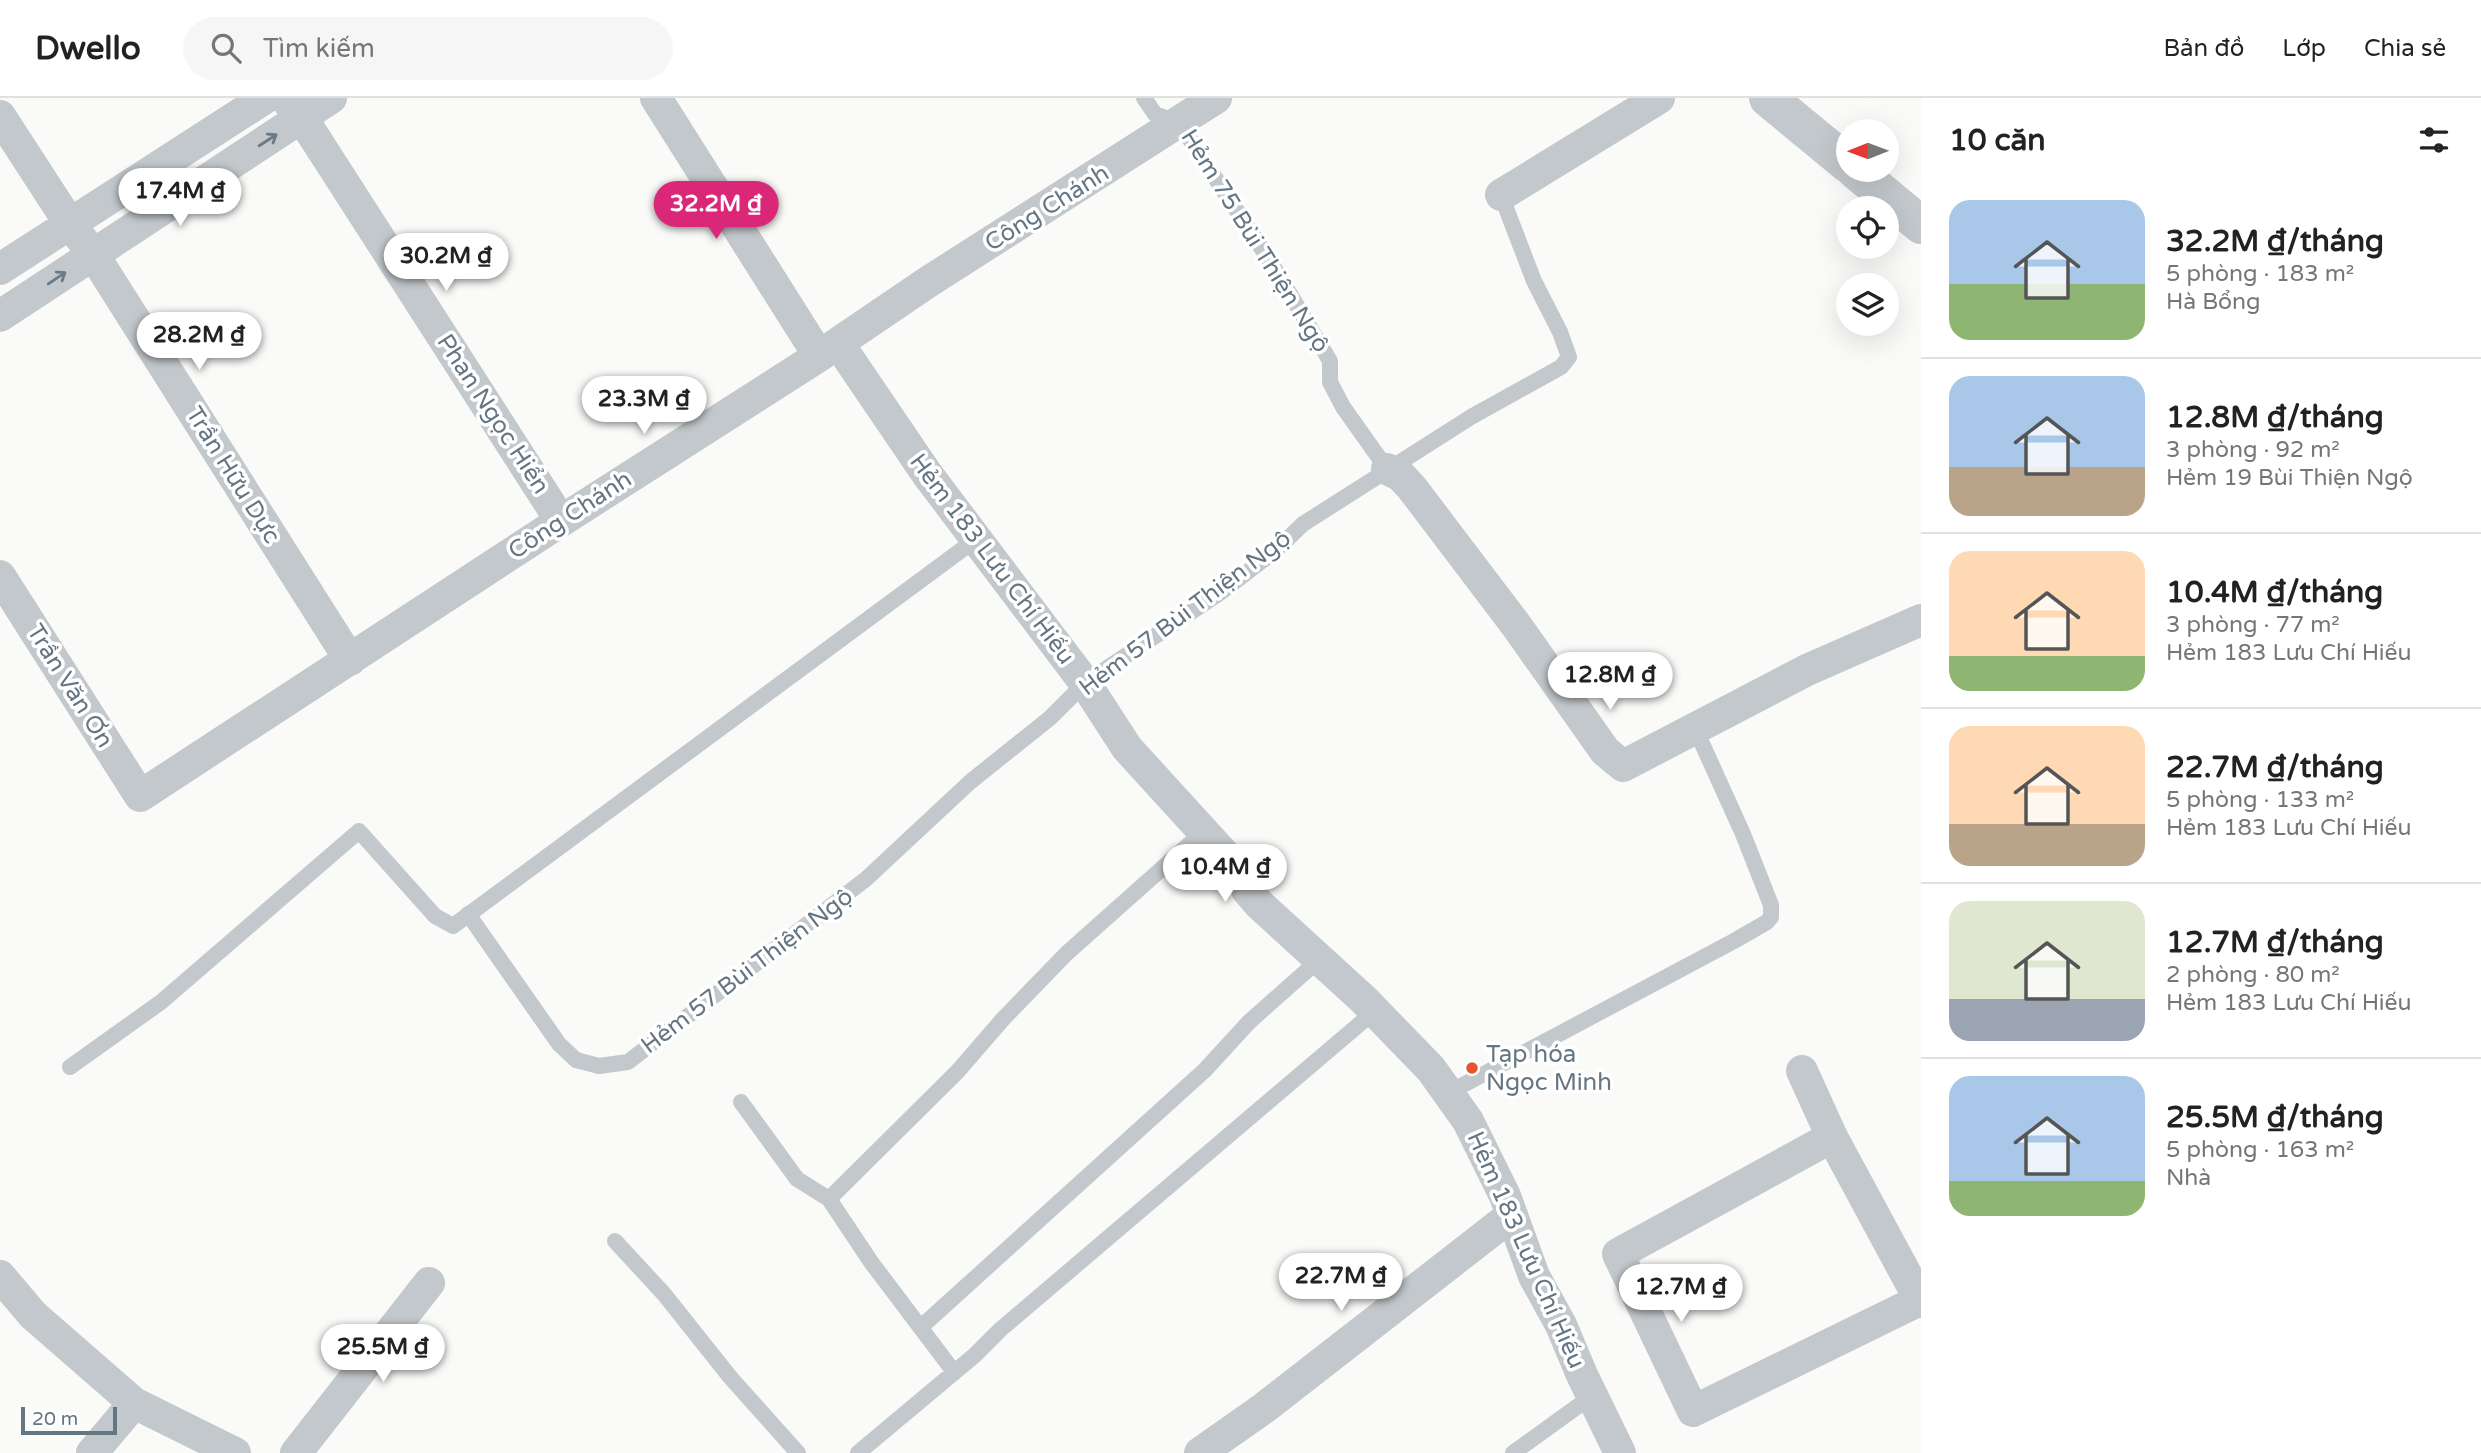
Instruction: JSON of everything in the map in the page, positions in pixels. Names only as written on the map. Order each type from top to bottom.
[{"type":"street","points":[[0,269],[265,98]]},
{"type":"street","points":[[0,316],[93,254],[293,108],[331,98]]},
{"type":"street","name":"Hẻm 183 Lưu Chí Hiếu","points":[[656,98],[829,349],[1085,683],[1127,748],[1242,874],[1247,890],[1261,905],[1321,958],[1431,1069],[1468,1121],[1506,1196],[1534,1276],[1561,1325],[1620,1453]]},
{"type":"street","name":"Hẻm 75 Bùi Thiện Ngộ","points":[[1180,123],[1216,98]]},
{"type":"street","name":"Hẻm 57 Bùi Thiện Ngộ","points":[[1501,195],[1659,98]]},
{"type":"street","points":[[1768,98],[1836,154]]},
{"type":"street","name":"Phan Ngọc Hiển","points":[[293,108],[561,521]]},
{"type":"street","name":"Trần Hữu Dực","points":[[0,116],[70,224],[93,254],[350,660]]},
{"type":"street","name":"Công Chánh","points":[[140,796],[928,282],[1180,123]]},
{"type":"street","points":[[1869,182],[1921,225]]},
{"type":"street","points":[[1387,469],[1401,476],[1412,488],[1516,625],[1605,751],[1623,765],[1807,670],[1921,620]]},
{"type":"street","name":"Trần Văn Ơn","points":[[0,576],[140,796]]},
{"type":"street","points":[[1802,1071],[1832,1136],[1921,1301],[1693,1411],[1618,1254],[1832,1136]]},
{"type":"street","points":[[1200,1453],[1265,1408],[1512,1215]]},
{"type":"street","points":[[0,1276],[33,1315],[134,1403],[235,1453]]},
{"type":"street","points":[[296,1453],[429,1283]]},
{"type":"street","points":[[92,1453],[134,1403]]},
{"type":"lane","points":[[1144,98],[1155,114],[1180,123]]},
{"type":"lane","name":"Hẻm 75 Bùi Thiện Ngộ","points":[[1180,123],[1272,264],[1330,361],[1330,382],[1343,407],[1387,469]]},
{"type":"lane","name":"Hẻm 57 Bùi Thiện Ngộ","points":[[468,914],[559,1044],[576,1060],[599,1066],[628,1062],[866,879],[970,782],[1050,718],[1085,683],[1224,590],[1275,551],[1303,524],[1471,417],[1560,367],[1569,357],[1560,332],[1534,281],[1501,195]]},
{"type":"lane","points":[[70,1067],[161,1002],[359,831],[435,915],[453,926],[975,540]]},
{"type":"lane","points":[[1448,1093],[1734,941],[1771,917],[1770,905],[1743,834],[1695,728]]},
{"type":"lane","points":[[829,1199],[958,1071],[1003,1019],[1067,953],[1203,832]]},
{"type":"lane","points":[[921,1327],[1205,1070],[1249,1022],[1321,958]]},
{"type":"lane","points":[[858,1453],[1215,1145],[1375,1011]]},
{"type":"lane","points":[[741,1102],[797,1179],[829,1199],[871,1262],[954,1372]]},
{"type":"lane","points":[[615,1241],[664,1294],[730,1377],[798,1453]]},
{"type":"lane","points":[[1513,1453],[1592,1396]]},
{"type":"place","name":"Tạp hóa Ngọc Minh","points":[[1472,1068]]}]
